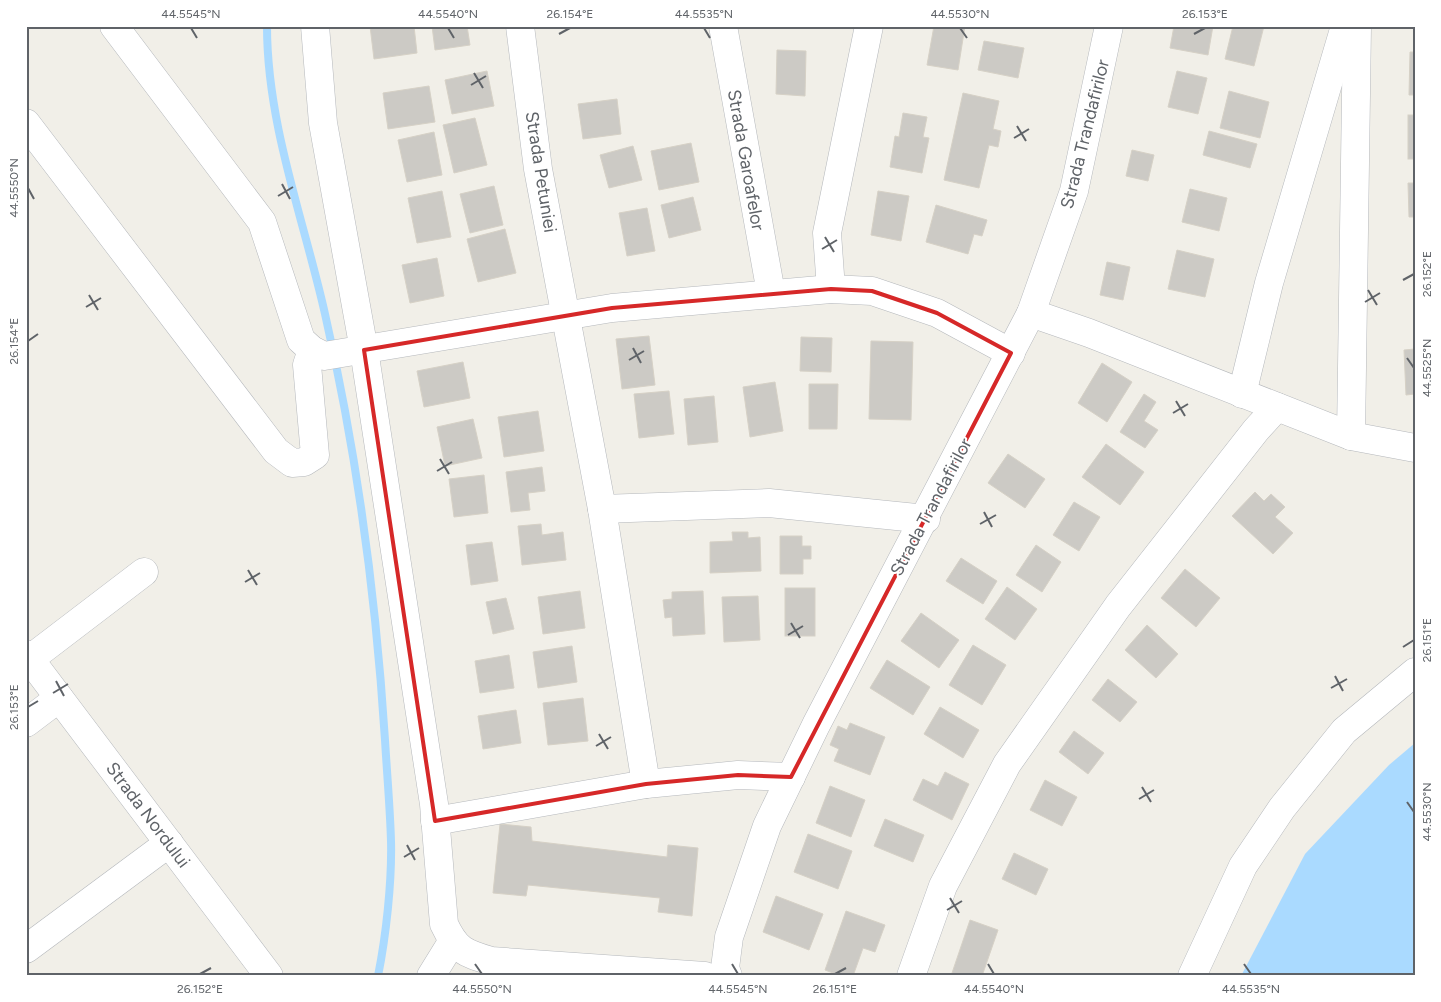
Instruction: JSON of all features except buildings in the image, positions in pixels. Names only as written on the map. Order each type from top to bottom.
[{"type":"street","points":[[114,26],[262,222],[301,340],[337,352]]},
{"type":"street","points":[[315,26],[337,352],[435,820],[444,924],[452,942],[465,953],[491,962],[706,976]]},
{"type":"street","name":"Strada Petuniei","points":[[520,26],[538,169],[602,509],[646,784]]},
{"type":"street","name":"Strada Garoafelor","points":[[723,26],[771,293]]},
{"type":"street","points":[[831,289],[827,233],[869,26]]},
{"type":"street","name":"Strada Trandafirilor","points":[[728,976],[726,968],[729,937],[767,826],[1031,313],[1074,191],[1109,26]]},
{"type":"street","points":[[1242,394],[1269,283],[1345,26]]},
{"type":"street","points":[[1351,436],[1357,26]]},
{"type":"street","points":[[1322,99],[1357,102]]},
{"type":"street","points":[[26,124],[276,451],[292,463],[304,462],[315,455],[307,365],[337,352],[612,308],[737,299],[771,293],[831,289],[872,291],[937,313],[1011,353]]},
{"type":"street","points":[[1031,313],[1089,333],[1351,436],[1415,448]]},
{"type":"street","points":[[911,976],[943,886],[1006,764],[1118,606],[1256,430],[1277,407]]},
{"type":"street","points":[[602,509],[769,503],[926,519]]},
{"type":"street","points":[[28,657],[144,572]]},
{"type":"street","name":"Strada Nordului","points":[[28,657],[269,976]]},
{"type":"street","points":[[1192,976],[1242,866],[1282,808],[1344,731],[1415,672]]},
{"type":"street","points":[[26,723],[60,698]]},
{"type":"street","points":[[435,820],[646,784],[738,775],[791,777]]},
{"type":"street","points":[[26,949],[168,843]]},
{"type":"street","points":[[430,976],[452,942]]},
{"type":"highlighted area","points":[[831,289],[872,291],[937,313],[1011,353],[791,777],[738,775],[646,784],[435,821],[364,350],[612,308]]},
{"type":"water","points":[[1415,743],[1415,976],[1241,976],[1305,854],[1389,765]]},
{"type":"waterway","points":[[267,26],[273,100],[288,172],[325,314],[347,420],[364,526],[381,686],[391,841],[388,909],[378,976]]}]
